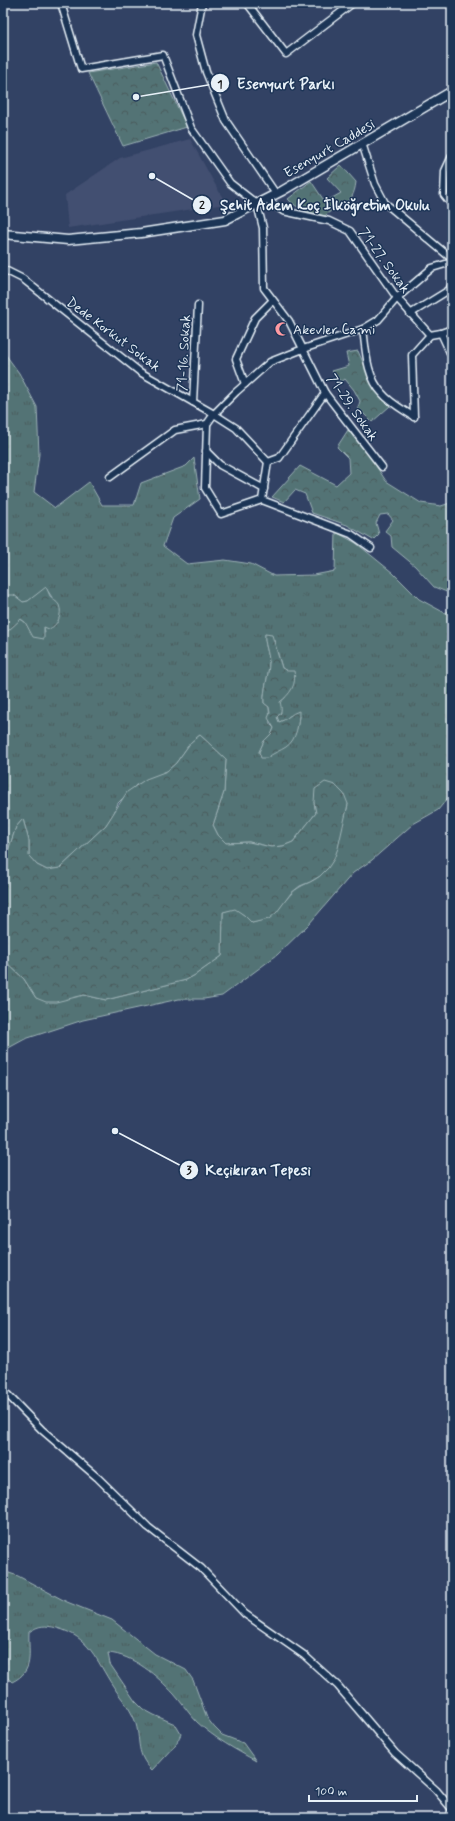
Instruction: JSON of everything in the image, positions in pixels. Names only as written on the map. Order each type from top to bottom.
[{"type":"street","points":[[61,3],[81,68],[163,55],[191,128],[230,183],[256,204]]},
{"type":"street","points":[[202,3],[196,35],[206,72],[226,121],[276,194]]},
{"type":"street","points":[[247,3],[286,54],[353,3]]},
{"type":"street","name":"Esenyurt Caddesi","points":[[3,234],[68,240],[141,233],[225,220],[276,194],[452,91]]},
{"type":"street","points":[[362,143],[376,184],[385,203],[452,260],[432,268],[397,298],[378,320],[363,329],[303,349],[270,362],[245,384],[214,414],[207,424],[205,488],[221,514],[262,500],[351,534],[371,548]]},
{"type":"street","points":[[452,156],[445,171],[444,195],[452,205]]},
{"type":"street","name":"71-27. Sokak","points":[[266,199],[283,211],[329,221],[350,231],[397,298],[430,335]]},
{"type":"street","name":"71-29. Sokak","points":[[256,204],[263,228],[264,288],[272,301],[289,321],[325,393],[382,467]]},
{"type":"street","name":"Dede Korkut Sokak","points":[[3,269],[23,279],[140,372],[236,428],[268,462]]},
{"type":"street","points":[[410,314],[449,290],[452,284]]},
{"type":"street","points":[[245,384],[236,360],[255,318],[272,301]]},
{"type":"street","name":"71-16. Sokak","points":[[193,402],[198,305]]},
{"type":"street","points":[[363,329],[368,363],[373,380],[382,394],[414,417],[412,355],[430,335],[452,329]]},
{"type":"street","points":[[441,333],[452,357]]},
{"type":"street","points":[[262,500],[268,462],[278,458],[325,393]]},
{"type":"street","points":[[110,477],[175,430],[207,424]]},
{"type":"street","points":[[206,450],[220,465],[264,489]]},
{"type":"street","points":[[3,1390],[42,1430],[98,1478],[148,1527],[201,1568],[245,1614],[304,1655],[338,1686],[395,1753],[436,1790],[452,1809]]},
{"type":"shaded area","points":[[190,139],[226,204],[68,228],[65,195],[120,158]]},
{"type":"green space","points":[[156,62],[187,127],[123,146],[88,73]]},
{"type":"green space","points":[[341,165],[356,182],[354,190],[349,200],[325,216],[300,208],[288,199],[311,181],[325,202],[341,193],[327,178]]},
{"type":"green space","points":[[3,351],[19,373],[37,407],[39,454],[34,492],[55,508],[89,482],[102,505],[134,505],[141,483],[186,466],[194,458],[200,499],[173,518],[163,546],[187,564],[225,560],[251,564],[274,576],[314,575],[335,571],[336,532],[356,543],[393,573],[419,599],[445,613],[452,609],[452,721],[448,731],[452,750],[452,793],[438,810],[413,824],[372,860],[353,873],[309,924],[277,955],[222,996],[204,999],[179,999],[83,1020],[25,1039],[3,1051],[3,959],[24,979],[36,998],[73,997],[84,995],[106,1000],[186,980],[222,956],[223,912],[235,908],[252,923],[267,918],[276,912],[295,890],[318,878],[326,870],[336,852],[348,804],[314,802],[316,813],[293,842],[283,846],[271,847],[249,842],[226,843],[218,835],[213,825],[224,792],[226,759],[200,735],[191,742],[176,763],[167,771],[136,785],[118,803],[113,815],[106,825],[60,868],[47,870],[37,865],[29,856],[29,841],[23,819],[16,827],[8,851],[3,855],[3,629],[8,631],[20,619],[25,622],[28,627],[45,633],[44,627],[58,622],[60,610],[46,588],[28,601],[23,602],[14,595],[3,606]],"holes":[[[265,634],[274,640],[282,668],[287,671],[285,698],[280,702],[281,713],[277,717],[279,722],[285,720],[289,716],[299,716],[295,734],[288,744],[276,750],[259,752],[264,741],[272,733],[274,728],[270,724],[269,707],[264,703],[264,693],[269,662]]]},
{"type":"green space","points":[[358,351],[369,376],[390,406],[372,422],[358,408],[360,401],[354,390],[345,379],[341,382],[332,371],[349,366],[346,353]]},
{"type":"green space","points":[[348,430],[370,457],[386,481],[421,503],[441,506],[450,503],[452,504],[452,594],[434,587],[415,566],[392,547],[391,536],[385,531],[393,520],[388,514],[380,515],[376,523],[379,534],[373,540],[347,525],[312,513],[305,494],[295,490],[284,502],[272,497],[300,466],[336,485],[349,473],[348,458],[337,447]]},
{"type":"green space","points":[[46,587],[51,597],[59,605],[60,616],[57,623],[52,628],[49,629],[44,627],[44,639],[33,637],[25,622],[21,619],[8,631],[3,629],[3,606],[8,595],[14,595],[23,602],[28,601]]},
{"type":"green space","points":[[265,634],[272,635],[282,668],[287,671],[294,671],[295,676],[292,689],[280,702],[281,710],[277,717],[279,722],[299,711],[299,715],[297,730],[290,744],[267,758],[261,758],[259,752],[264,741],[272,733],[274,728],[268,718],[270,713],[269,707],[264,703],[264,693],[269,662]]},
{"type":"green space","points":[[200,735],[226,759],[224,792],[213,825],[218,835],[226,843],[249,842],[271,847],[283,846],[293,842],[316,813],[314,802],[315,789],[325,782],[335,785],[344,794],[348,804],[334,859],[320,876],[300,886],[291,893],[277,912],[269,919],[252,923],[235,909],[223,912],[222,956],[186,980],[106,1000],[84,995],[56,1002],[46,1002],[36,998],[24,979],[3,959],[3,855],[8,851],[16,827],[23,819],[29,841],[29,856],[37,865],[47,870],[60,868],[106,825],[127,792],[146,779],[167,771],[176,763],[191,742]]},
{"type":"green space","points":[[3,1559],[6,1572],[18,1576],[67,1602],[112,1620],[155,1654],[186,1670],[193,1680],[207,1718],[222,1735],[243,1743],[256,1761],[225,1743],[204,1728],[194,1719],[177,1697],[153,1674],[136,1662],[108,1653],[110,1664],[135,1701],[143,1709],[175,1724],[181,1734],[176,1744],[152,1770],[142,1757],[138,1731],[133,1716],[97,1659],[85,1643],[68,1632],[57,1628],[42,1626],[29,1632],[29,1661],[27,1667],[19,1678],[12,1682],[3,1673]]},
{"type":"place","name":"Esenyurt Parkı","points":[[136,97]]},
{"type":"place","name":"Şehit Adem Koç İlköğretim Okulu","points":[[152,176]]},
{"type":"place","name":"Akevler Cami","points":[[282,329]]},
{"type":"place","name":"Keçikıran Tepesi","points":[[115,1131]]}]
